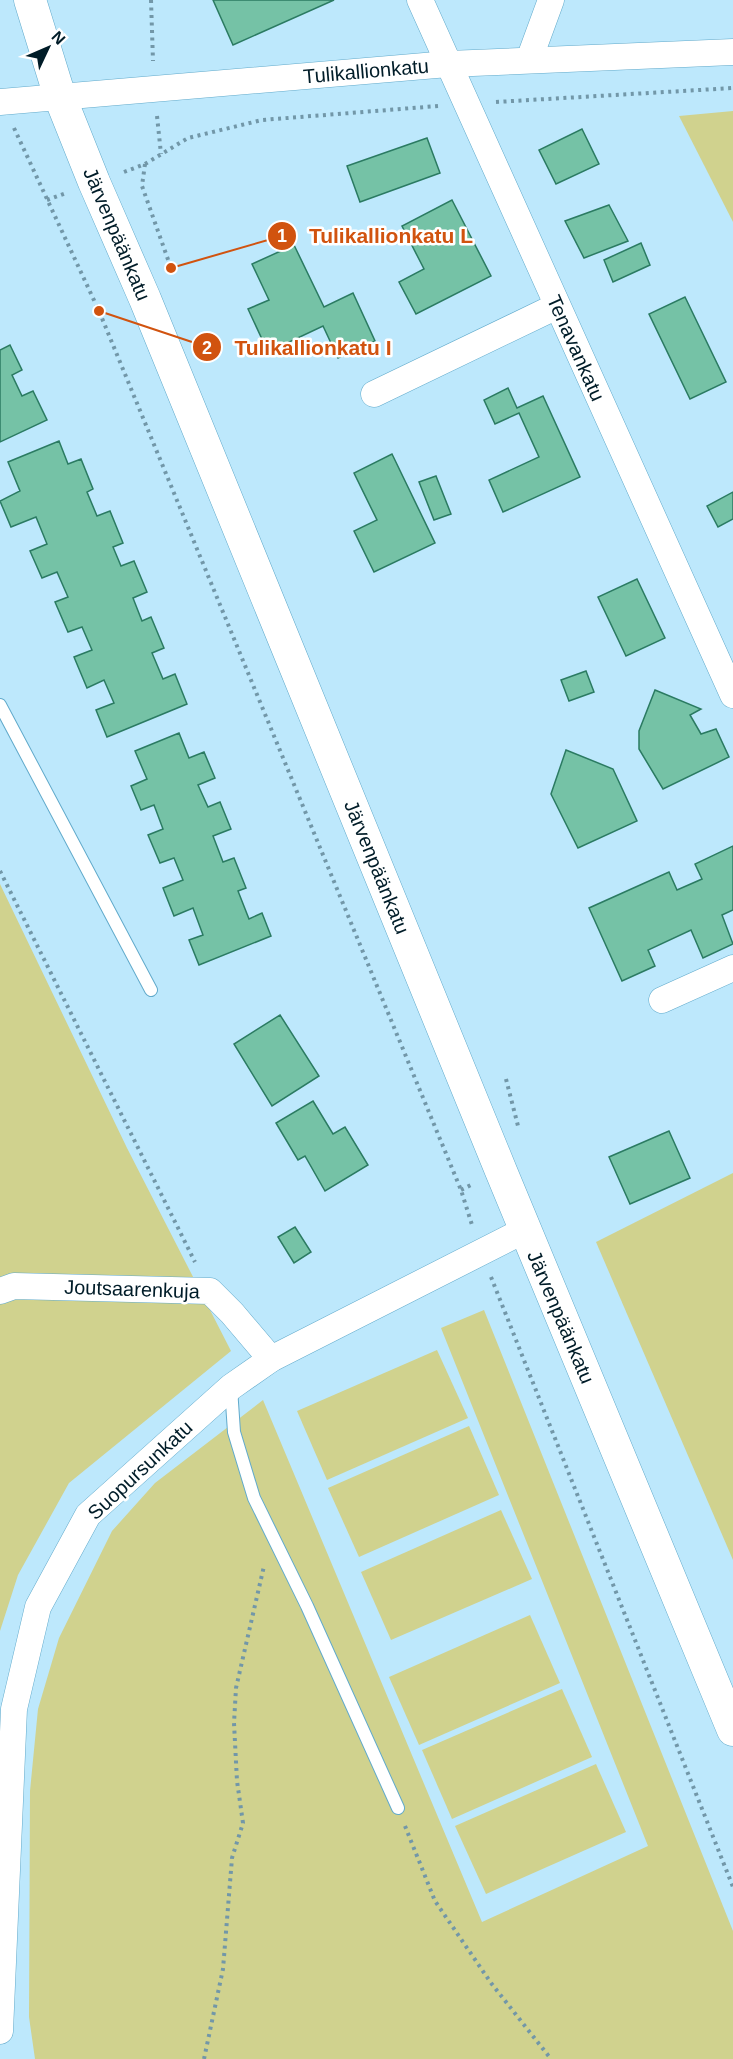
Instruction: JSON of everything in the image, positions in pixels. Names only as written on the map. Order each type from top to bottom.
[{"type":"street","name":"Järvenpäänkatu","points":[[30,0],[60,97],[94,182],[145,299],[525,1230],[733,1730]]},
{"type":"street","name":"Tenavankatu","points":[[420,0],[733,695]]},
{"type":"street","points":[[529,60],[551,0]]},
{"type":"street","name":"Tulikallionkatu","points":[[1,102],[448,64],[733,52]]},
{"type":"street","points":[[374,394],[557,306]]},
{"type":"street","points":[[662,1000],[733,968]]},
{"type":"street","name":"Suopursunkatu","points":[[0,2031],[14,1708],[39,1607],[88,1515],[231,1387],[271,1359],[525,1230]]},
{"type":"street","name":"Joutsaarenkuja","points":[[0,1291],[14,1286],[210,1291],[232,1312],[271,1359]]},
{"type":"lane","points":[[0,705],[151,990]]},
{"type":"lane","points":[[231,1387],[234,1432],[254,1498],[307,1606],[398,1808]]},
{"type":"path","points":[[47,200],[145,164],[188,138],[262,120],[468,104],[733,88]]},
{"type":"path","points":[[1,102],[112,344],[456,1179],[481,1252],[733,1887]]},
{"type":"path","points":[[145,164],[142,186],[171,268]]},
{"type":"path","points":[[0,871],[210,1291]]},
{"type":"path","points":[[204,2059],[223,1969],[232,1858],[243,1823],[237,1781],[234,1723],[236,1688],[271,1534]]},
{"type":"path","points":[[398,1808],[435,1901],[491,1983],[551,2059]]},
{"type":"green space","points":[[733,111],[733,222],[679,116]]},
{"type":"green space","points":[[0,884],[127,1148],[231,1351],[69,1483],[18,1575],[0,1631]]},
{"type":"green space","points":[[733,1173],[733,1560],[596,1242]]},
{"type":"green space","points":[[484,1310],[733,1931],[733,2059],[35,2059],[29,2017],[30,1791],[38,1709],[59,1638],[112,1531],[155,1483],[263,1400],[482,1922],[648,1846],[441,1328]]},
{"type":"green space","points":[[437,1350],[468,1418],[327,1480],[297,1411]]},
{"type":"green space","points":[[469,1426],[499,1495],[359,1557],[328,1488]]},
{"type":"green space","points":[[501,1510],[532,1579],[391,1640],[361,1572]]},
{"type":"green space","points":[[530,1615],[560,1683],[419,1745],[389,1677]]},
{"type":"green space","points":[[562,1689],[592,1757],[452,1819],[422,1750]]},
{"type":"green space","points":[[596,1764],[626,1832],[486,1894],[455,1826]]},
{"type":"building","points":[[213,0],[334,0],[233,45]]},
{"type":"building","points":[[582,129],[599,164],[556,184],[539,150]]},
{"type":"building","points":[[427,138],[440,173],[360,202],[347,166]]},
{"type":"building","points":[[452,200],[491,276],[416,314],[399,282],[424,269],[402,226]]},
{"type":"building","points":[[609,205],[628,241],[584,258],[565,221]]},
{"type":"building","points":[[641,243],[650,265],[613,282],[604,260]]},
{"type":"building","points":[[294,245],[324,307],[353,293],[375,341],[338,358],[323,326],[268,352],[248,309],[269,300],[252,264]]},
{"type":"building","points":[[685,297],[726,382],[690,399],[649,314]]},
{"type":"building","points":[[10,345],[22,370],[12,375],[22,396],[33,391],[47,420],[0,442],[0,350]]},
{"type":"building","points":[[508,388],[517,408],[543,396],[580,477],[503,512],[489,480],[539,457],[519,413],[495,424],[484,400]]},
{"type":"building","points":[[59,441],[68,464],[81,459],[93,489],[87,492],[97,516],[110,511],[123,543],[113,547],[121,566],[134,561],[147,592],[133,598],[142,621],[151,617],[164,648],[152,653],[163,679],[175,674],[187,704],[107,737],[96,710],[114,703],[104,680],[87,688],[74,657],[92,650],[82,627],[68,632],[55,602],[68,597],[57,572],[42,578],[30,551],[47,544],[36,517],[11,527],[0,501],[20,491],[8,462]]},
{"type":"building","points":[[392,454],[435,543],[374,572],[354,531],[377,520],[354,473]]},
{"type":"building","points":[[436,476],[451,514],[434,520],[419,482]]},
{"type":"building","points":[[733,492],[733,519],[718,527],[707,506]]},
{"type":"building","points":[[637,579],[665,638],[626,656],[598,597]]},
{"type":"building","points":[[586,671],[594,692],[569,701],[561,680]]},
{"type":"building","points":[[655,690],[701,709],[690,715],[701,734],[716,729],[729,757],[663,789],[639,749],[639,731]]},
{"type":"building","points":[[179,733],[189,758],[204,752],[215,778],[198,785],[208,807],[220,802],[231,829],[213,836],[223,862],[234,858],[246,888],[238,891],[249,919],[262,913],[271,936],[199,965],[189,940],[203,935],[193,908],[174,916],[163,888],[183,880],[174,858],[160,863],[148,835],[163,829],[154,805],[141,810],[131,786],[147,779],[135,751]]},
{"type":"building","points":[[566,750],[613,769],[637,821],[578,848],[551,794]]},
{"type":"building","points":[[733,846],[733,910],[722,915],[733,944],[703,958],[691,930],[648,950],[655,966],[622,981],[589,908],[669,872],[677,890],[702,879],[695,864]]},
{"type":"building","points":[[280,1015],[319,1076],[272,1106],[234,1044]]},
{"type":"building","points":[[313,1101],[333,1134],[345,1127],[368,1165],[325,1191],[305,1156],[298,1160],[276,1123]]},
{"type":"building","points":[[669,1131],[690,1178],[630,1204],[609,1157]]},
{"type":"building","points":[[295,1227],[311,1252],[294,1263],[278,1237]]},
{"type":"place","name":"Tulikallionkatu L","points":[[171,268]]},
{"type":"place","name":"Tulikallionkatu I","points":[[99,311]]}]
